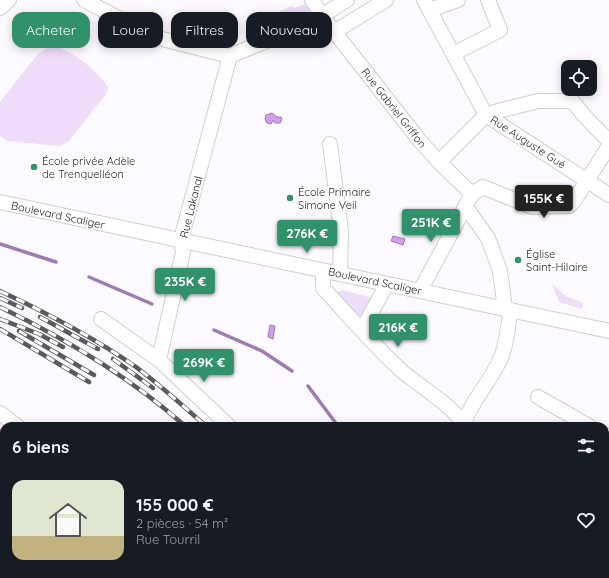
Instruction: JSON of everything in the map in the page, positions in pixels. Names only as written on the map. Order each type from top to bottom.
[{"type":"street","points":[[0,8],[9,0]]},
{"type":"street","points":[[84,0],[154,37],[230,56],[250,48]]},
{"type":"street","name":"Rue Gabriel Griffon","points":[[312,0],[320,12]]},
{"type":"street","points":[[328,12],[347,0]]},
{"type":"street","points":[[334,32],[386,0]]},
{"type":"street","points":[[458,0],[427,5],[486,116]]},
{"type":"street","points":[[453,54],[500,30],[488,0]]},
{"type":"street","name":"Rue Gabriel Griffon","points":[[332,29],[468,200],[488,238],[500,271],[508,309],[504,349],[499,363],[477,398],[465,422]]},
{"type":"street","name":"Rue Lakanal","points":[[159,360],[183,252],[182,241],[230,56]]},
{"type":"street","points":[[439,162],[486,116],[502,110],[538,101],[572,100],[588,120],[609,141]]},
{"type":"street","name":"Rue Auguste Gué","points":[[486,116],[609,195]]},
{"type":"street","points":[[330,144],[341,231],[340,274]]},
{"type":"street","points":[[420,291],[468,200],[483,187],[532,207],[569,206],[574,201],[609,146]]},
{"type":"street","name":"Boulevard Scaliger","points":[[0,202],[508,309],[609,332]]},
{"type":"street","points":[[323,270],[323,288],[403,372],[455,412],[461,422]]},
{"type":"street","points":[[362,330],[387,284]]},
{"type":"street","points":[[101,319],[159,360],[225,422]]},
{"type":"street","points":[[538,397],[582,422]]},
{"type":"street","points":[[0,413],[11,422]]},
{"type":"shaded area","points":[[307,3],[313,12],[280,11],[292,6],[294,8]]},
{"type":"shaded area","points":[[47,48],[61,48],[84,62],[99,76],[108,88],[106,94],[69,141],[61,146],[7,141],[0,136],[0,102],[37,55]]},
{"type":"shaded area","points":[[272,113],[277,117],[281,117],[282,119],[280,123],[275,123],[273,120],[271,124],[267,123],[265,119],[266,115]]},
{"type":"shaded area","points":[[393,236],[405,239],[403,245],[391,241]]},
{"type":"shaded area","points":[[552,284],[567,297],[583,303],[582,309],[559,302]]},
{"type":"shaded area","points":[[342,290],[373,298],[361,321],[337,293]]},
{"type":"shaded area","points":[[270,325],[275,326],[273,339],[268,337]]},
{"type":"waterway","points":[[0,244],[56,262]]},
{"type":"waterway","points":[[89,277],[152,304]]},
{"type":"waterway","points":[[214,330],[262,351],[292,371]]},
{"type":"waterway","points":[[308,386],[335,422]]},
{"type":"railway","points":[[0,291],[70,326],[120,356],[154,381],[201,422]]},
{"type":"railway","points":[[0,298],[22,308]]},
{"type":"railway","points":[[0,307],[49,332],[97,360],[142,391],[180,422]]},
{"type":"railway","points":[[40,317],[98,349]]},
{"type":"railway","points":[[0,319],[39,334],[63,347]]},
{"type":"railway","points":[[0,329],[89,382]]},
{"type":"railway","points":[[19,331],[94,375]]},
{"type":"railway","points":[[113,359],[153,388]]},
{"type":"place","name":"École privée Adèle de Trenquelléon","points":[[34,167]]},
{"type":"place","name":"École Primaire Simone Veil","points":[[290,198]]},
{"type":"place","name":"Église Saint-Hilaire","points":[[518,260]]}]
